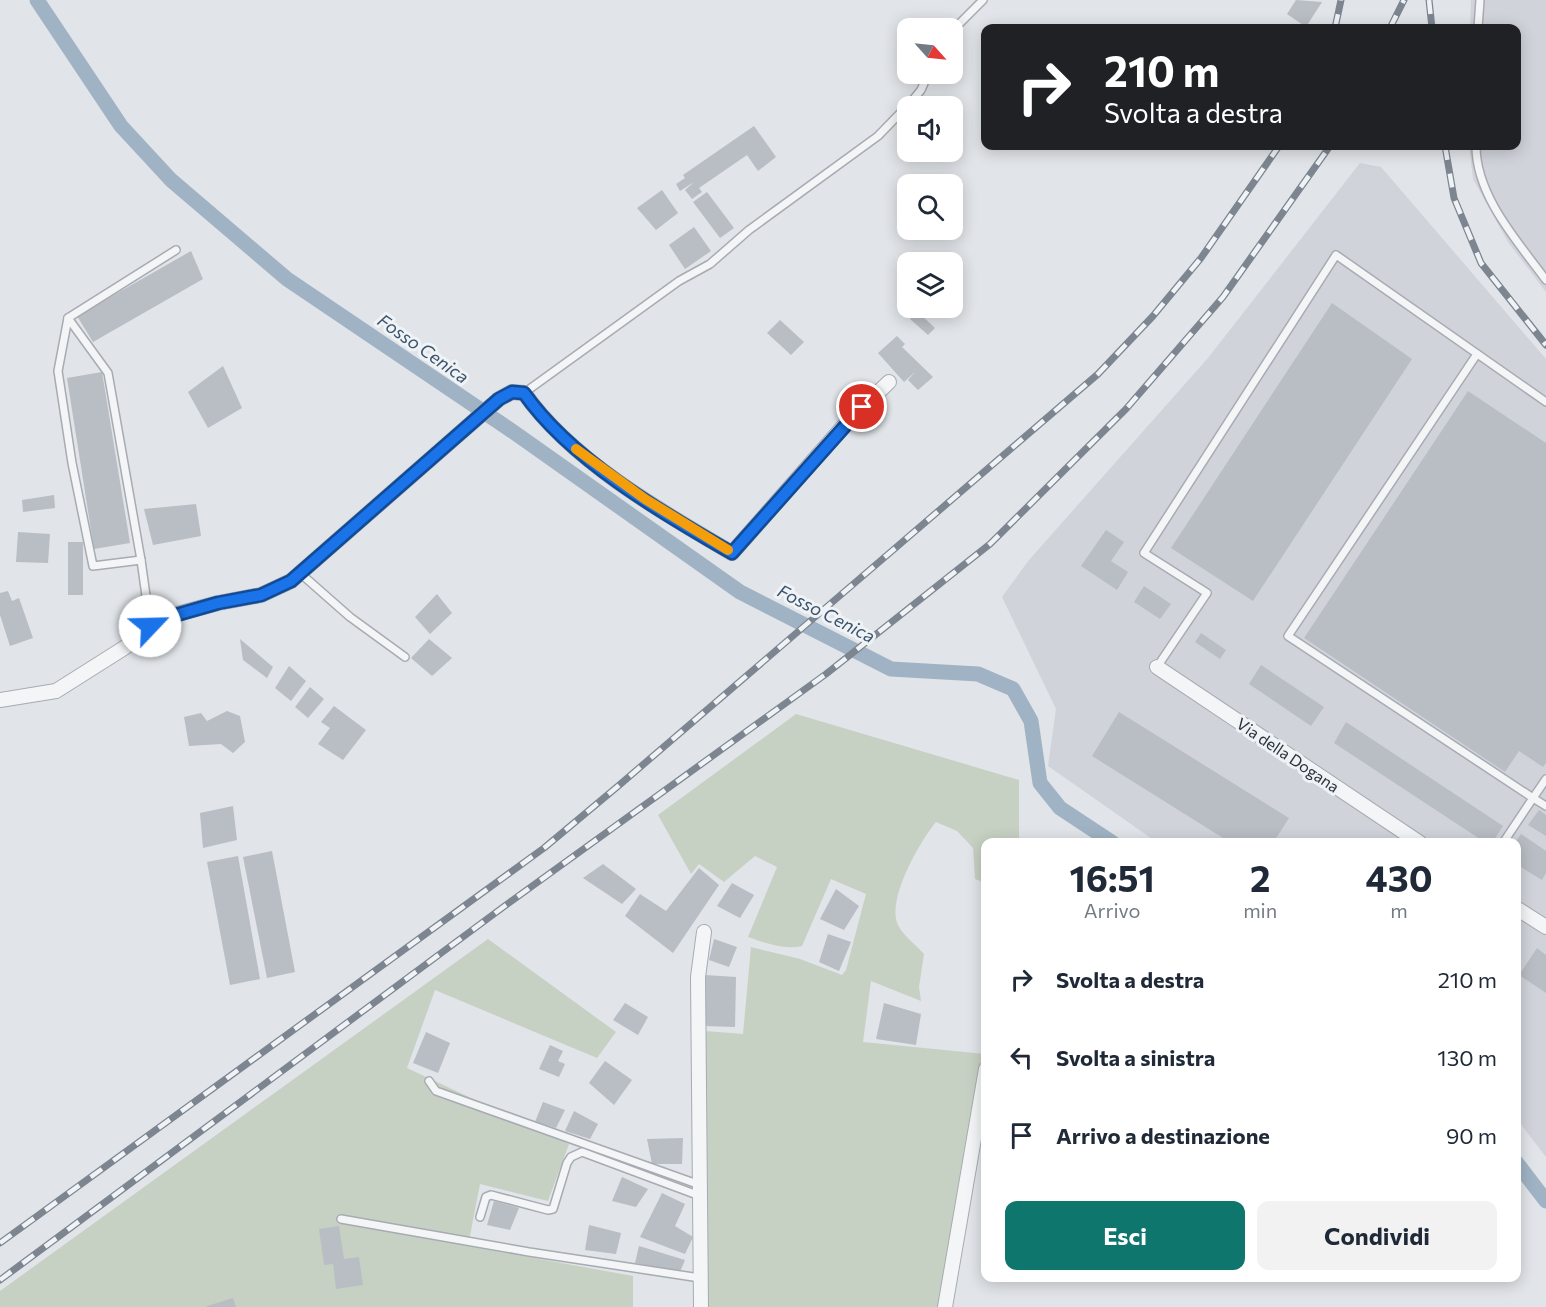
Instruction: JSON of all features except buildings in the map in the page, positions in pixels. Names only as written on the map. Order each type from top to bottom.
[{"type":"street","points":[[0,700],[56,691],[124,648],[155,621],[207,606],[261,595],[291,581],[462,430],[499,399],[512,392],[524,393],[542,417],[579,451],[645,499],[732,553],[849,420],[889,382]]},
{"type":"street","name":"Via della Dogana","points":[[1157,668],[1412,838]]},
{"type":"street","points":[[1521,911],[1546,927]]},
{"type":"street","points":[[701,1307],[699,977],[704,932]]},
{"type":"street","points":[[945,1307],[981,1098]]},
{"type":"lane","points":[[963,20],[983,0]]},
{"type":"lane","points":[[1478,24],[1480,0]]},
{"type":"lane","points":[[524,393],[679,281],[710,264],[749,230],[878,136],[912,101],[922,84]]},
{"type":"lane","points":[[1477,150],[1480,175],[1508,229],[1546,280]]},
{"type":"lane","points":[[141,560],[93,566],[72,463],[58,371],[68,318],[176,250]]},
{"type":"lane","points":[[1157,668],[1207,593],[1144,553],[1336,255],[1546,402]]},
{"type":"lane","points":[[68,318],[108,373],[141,560],[150,626]]},
{"type":"lane","points":[[1477,354],[1288,636],[1546,806]]},
{"type":"lane","points":[[300,573],[350,617],[405,657]]},
{"type":"lane","points":[[1506,838],[1546,779]]},
{"type":"lane","points":[[429,1081],[436,1091],[699,1190]]},
{"type":"lane","points":[[480,1217],[486,1197],[491,1195],[548,1210],[553,1209],[567,1163],[571,1157],[582,1152],[699,1190]]},
{"type":"lane","points":[[341,1219],[529,1252],[700,1278]]},
{"type":"shaded area","points":[[1471,0],[1546,0],[1546,292],[1508,242],[1473,179],[1469,150],[1521,150],[1521,24],[1470,24]]},
{"type":"shaded area","points":[[1360,163],[1381,167],[1546,359],[1546,1157],[1521,1124],[1521,838],[1151,838],[1048,766],[1056,709],[1002,597],[1029,560],[1208,358]]},
{"type":"green space","points":[[796,714],[1019,780],[1019,838],[981,838],[981,881],[975,879],[973,848],[957,831],[936,822],[913,857],[900,888],[896,903],[896,916],[899,927],[924,954],[919,987],[921,1001],[871,981],[863,1042],[981,1054],[981,1077],[941,1307],[708,1307],[705,1031],[743,1034],[751,947],[800,959],[842,975],[846,970],[866,894],[831,879],[802,946],[768,944],[748,937],[777,867],[755,856],[724,882],[699,864],[691,874],[658,815]]},
{"type":"green space","points":[[488,939],[616,1032],[597,1058],[435,990],[407,1068],[569,1144],[548,1201],[480,1184],[468,1246],[633,1276],[633,1307],[0,1307],[0,1291]]},
{"type":"waterway","name":"Fosso Cenica","points":[[37,0],[121,126],[171,180],[287,279],[512,431],[740,592],[891,669],[978,674],[1013,689],[1031,721],[1040,783],[1060,808],[1105,838]]},
{"type":"waterway","name":"Fosso Cenica","points":[[1521,1168],[1546,1201]]},
{"type":"railway","points":[[1336,24],[1341,0]]},
{"type":"railway","points":[[1392,24],[1404,0]]},
{"type":"railway","points":[[1429,0],[1432,24]]},
{"type":"railway","points":[[0,1243],[544,848],[617,787],[1098,374],[1153,316],[1201,258],[1276,150]]},
{"type":"railway","points":[[0,1280],[506,905],[826,674],[990,544],[1126,409],[1223,297],[1327,150]]},
{"type":"railway","points":[[1446,150],[1454,198],[1481,263],[1546,345]]},
{"type":"slow traffic","points":[[576,449],[645,499],[728,550]]},
{"type":"route","points":[[150,626],[155,621],[218,603],[261,595],[291,581],[445,444],[499,399],[512,392],[524,393],[557,433],[585,456],[645,499],[732,553],[862,407]]}]
